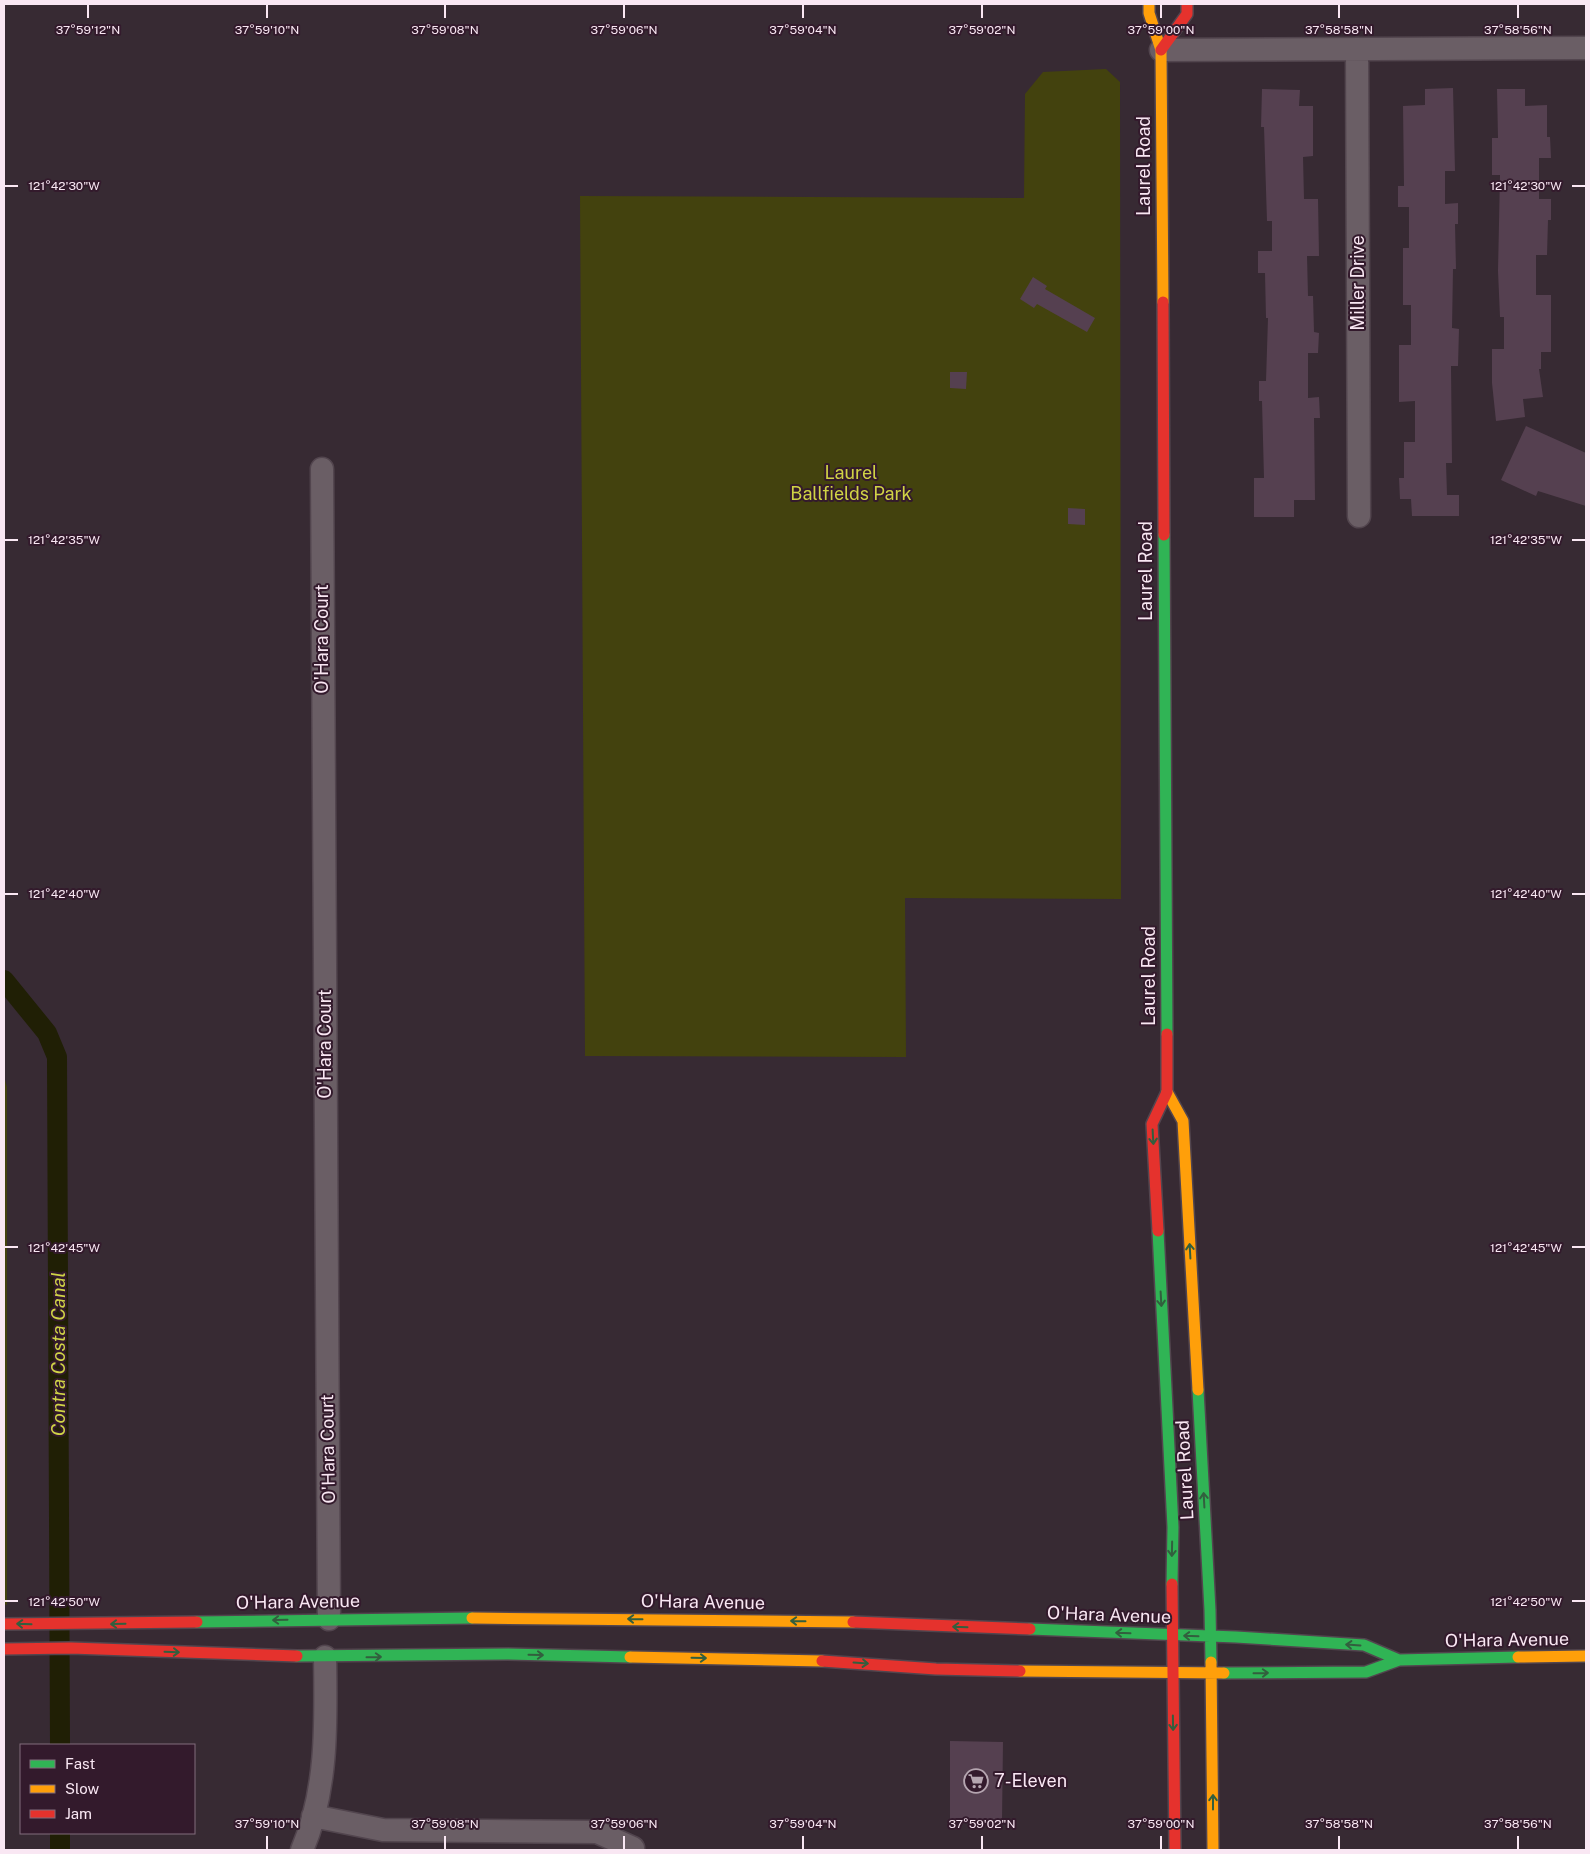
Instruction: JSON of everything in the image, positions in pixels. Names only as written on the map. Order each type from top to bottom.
[{"type":"main road","name":"Laurel Road","points":[[1149,4],[1149,13],[1161,50],[1166,1092],[1152,1124],[1173,1527],[1171,1635],[1175,1850]]},
{"type":"main road","points":[[1161,50],[1187,14],[1187,4]]},
{"type":"main road","name":"Laurel Road","points":[[1166,1092],[1183,1121],[1212,1674],[1214,1850]]},
{"type":"main road","name":"O'Hara Avenue","points":[[4,1624],[71,1625],[329,1619],[508,1618],[822,1621],[1210,1636],[1364,1645],[1399,1660]]},
{"type":"main road","name":"O'Hara Avenue","points":[[4,1648],[70,1648],[325,1657],[528,1655],[822,1661],[936,1669],[1173,1674],[1366,1672],[1399,1660],[1586,1656]]},
{"type":"street","points":[[1161,50],[1586,48]]},
{"type":"street","name":"Miller Drive","points":[[1357,49],[1359,516]]},
{"type":"street","name":"O'Hara Court","points":[[322,469],[329,1619]]},
{"type":"street","points":[[302,1850],[319,1790],[325,1740],[325,1657]]},
{"type":"street","points":[[313,1816],[383,1830],[596,1832],[633,1848]]},
{"type":"green space","name":"Laurel Ballfields Park","points":[[1106,69],[1120,82],[1121,899],[905,898],[906,1057],[585,1056],[580,196],[1024,198],[1025,94],[1043,72]]},
{"type":"green space","points":[[4,1076],[7,1087],[7,1605],[4,1604]]},
{"type":"building","points":[[1453,88],[1455,171],[1445,171],[1445,204],[1458,203],[1458,224],[1455,224],[1456,269],[1453,269],[1452,328],[1459,329],[1458,366],[1451,366],[1452,463],[1446,463],[1447,495],[1459,495],[1459,516],[1412,516],[1411,499],[1400,499],[1399,478],[1404,478],[1404,442],[1415,442],[1415,401],[1399,402],[1399,345],[1411,345],[1411,305],[1403,305],[1403,248],[1409,248],[1409,207],[1398,207],[1398,186],[1404,186],[1403,106],[1425,105],[1425,89]]},
{"type":"building","points":[[1262,89],[1300,90],[1299,106],[1313,106],[1313,156],[1303,157],[1304,199],[1318,199],[1319,256],[1307,256],[1308,296],[1313,296],[1314,332],[1319,333],[1318,353],[1308,353],[1308,398],[1319,397],[1320,418],[1314,418],[1315,500],[1294,500],[1294,517],[1254,517],[1254,478],[1264,478],[1262,401],[1259,401],[1259,381],[1266,381],[1268,318],[1266,318],[1265,273],[1258,273],[1258,251],[1272,251],[1272,221],[1267,221],[1264,127],[1261,127]]},
{"type":"building","points":[[1497,89],[1525,89],[1525,106],[1547,105],[1547,137],[1550,137],[1551,158],[1539,158],[1539,199],[1551,199],[1551,220],[1548,220],[1547,255],[1536,255],[1536,295],[1551,295],[1551,352],[1541,352],[1541,369],[1539,369],[1543,397],[1523,399],[1525,417],[1496,421],[1492,383],[1492,349],[1504,349],[1504,317],[1500,317],[1498,271],[1500,175],[1492,175],[1492,138],[1498,138]]},
{"type":"building","points":[[1033,277],[1047,286],[1045,289],[1095,318],[1087,332],[1037,304],[1034,308],[1020,299]]},
{"type":"building","points":[[950,372],[967,372],[966,389],[950,388]]},
{"type":"building","points":[[1526,426],[1586,453],[1586,506],[1538,491],[1536,496],[1501,480]]},
{"type":"building","points":[[1068,508],[1085,509],[1085,525],[1068,524]]},
{"type":"building","name":"7-Eleven","points":[[950,1741],[1003,1742],[1002,1821],[950,1820]]},
{"type":"waterway","name":"Contra Costa Canal","points":[[4,980],[47,1033],[57,1057],[60,1744]]},
{"type":"waterway","name":"Contra Costa Canal","points":[[60,1834],[60,1850]]},
{"type":"traffic: fast","points":[[1164,535],[1167,1034]]},
{"type":"traffic: fast","points":[[1158,1231],[1173,1527],[1172,1584]]},
{"type":"traffic: fast","points":[[1198,1390],[1211,1662]]},
{"type":"traffic: fast","points":[[197,1622],[472,1618]]},
{"type":"traffic: fast","points":[[1030,1629],[1236,1637],[1364,1645],[1399,1660]]},
{"type":"traffic: fast","points":[[297,1656],[508,1654],[630,1657]]},
{"type":"traffic: fast","points":[[1224,1673],[1366,1672],[1399,1660],[1518,1657]]},
{"type":"traffic: slow","points":[[1149,4],[1149,13],[1161,50],[1163,302]]},
{"type":"traffic: slow","points":[[1167,1092],[1183,1121],[1198,1390]]},
{"type":"traffic: slow","points":[[472,1618],[853,1622]]},
{"type":"traffic: slow","points":[[1518,1657],[1586,1656]]},
{"type":"traffic: slow","points":[[630,1657],[822,1661]]},
{"type":"traffic: slow","points":[[1211,1662],[1213,1850]]},
{"type":"traffic: slow","points":[[1020,1671],[1224,1673]]},
{"type":"traffic: jam","points":[[1161,50],[1187,14],[1187,4]]},
{"type":"traffic: jam","points":[[1163,302],[1164,535]]},
{"type":"traffic: jam","points":[[1158,1231],[1152,1124],[1167,1092],[1167,1034]]},
{"type":"traffic: jam","points":[[1172,1584],[1175,1850]]},
{"type":"traffic: jam","points":[[4,1624],[197,1622]]},
{"type":"traffic: jam","points":[[853,1622],[1030,1629]]},
{"type":"traffic: jam","points":[[4,1649],[71,1648],[297,1656]]},
{"type":"traffic: jam","points":[[822,1661],[936,1669],[1020,1671]]},
{"type":"place","name":"7-Eleven","points":[[976,1781]]}]
